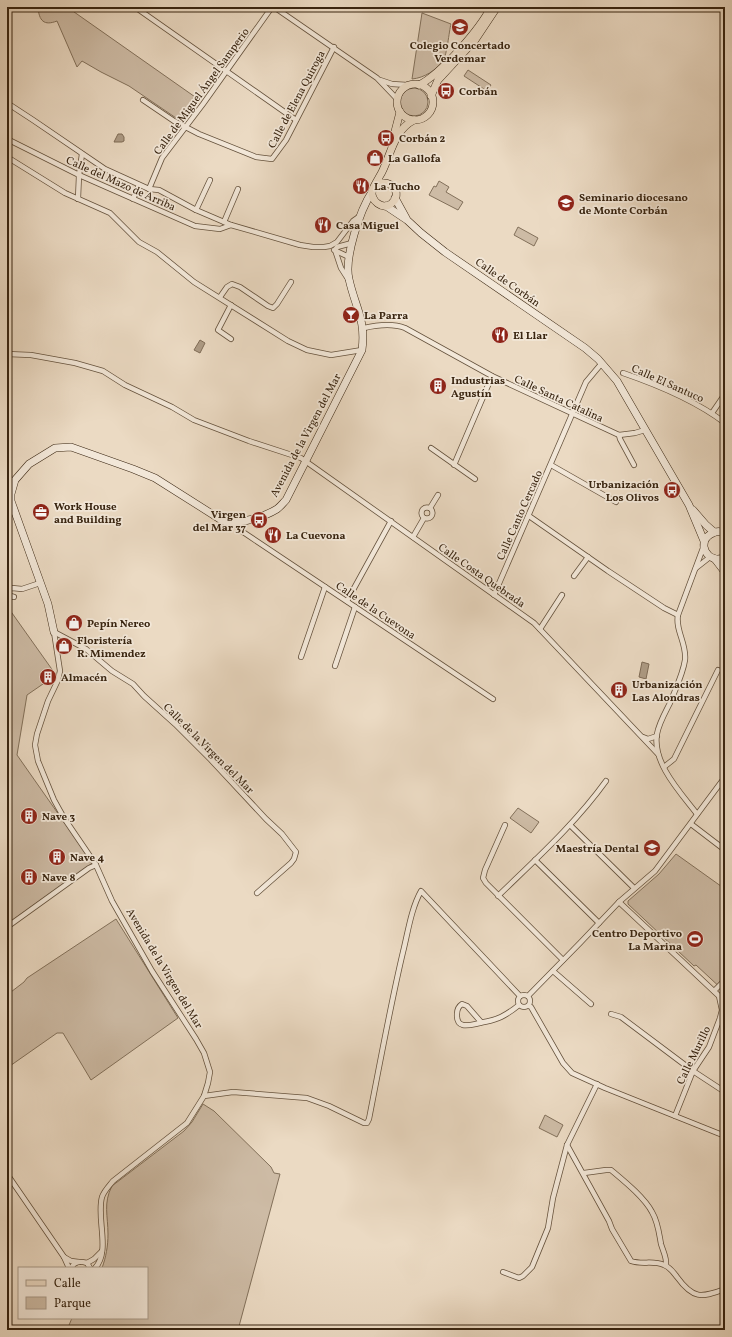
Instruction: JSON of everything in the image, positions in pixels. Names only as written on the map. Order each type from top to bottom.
[{"type":"main road","points":[[419,85],[437,73],[478,28],[491,7]]},
{"type":"main road","points":[[393,144],[406,124],[423,118],[429,113],[432,105],[432,96],[438,80],[475,40],[497,7]]},
{"type":"main road","points":[[414,120],[404,117],[400,112],[397,99],[402,89],[408,85],[419,85],[424,87],[432,96]]},
{"type":"main road","points":[[376,184],[384,182],[392,186],[396,192],[392,203],[386,206],[378,204],[375,201],[372,192],[374,186],[385,166],[393,144],[400,112]]},
{"type":"main road","points":[[385,166],[389,184]]},
{"type":"main road","name":"Avenida de la Virgen del Mar","points":[[54,632],[48,604],[14,511],[11,494],[15,480],[29,464],[42,455],[55,448],[71,447],[134,469],[161,481],[223,521],[233,523],[247,520],[272,511],[282,505],[286,500],[362,350],[364,328],[347,271],[348,258],[361,214],[372,192]]},
{"type":"main road","name":"Calle de Corbán","points":[[395,198],[407,220]]},
{"type":"main road","name":"Avenida de la Virgen del Mar","points":[[361,214],[370,206],[378,204]]},
{"type":"main road","name":"Calle de Corbán","points":[[386,206],[407,220],[445,252],[585,348],[600,361],[617,381],[689,505]]},
{"type":"main road","points":[[689,505],[706,525],[722,532]]},
{"type":"main road","points":[[689,505],[706,553],[713,558],[725,572]]},
{"type":"main road","points":[[704,544],[708,535],[722,532]]},
{"type":"main road","points":[[713,558],[725,556]]},
{"type":"street","points":[[135,7],[296,120]]},
{"type":"street","points":[[273,7],[334,47],[377,78],[397,99]]},
{"type":"street","name":"Calle de Miguel Ángel Samperio","points":[[149,189],[162,158],[273,7]]},
{"type":"street","name":"Calle de Elena Quiroga","points":[[185,128],[256,157],[272,159],[286,140],[334,47]]},
{"type":"street","points":[[377,78],[392,84],[408,85]]},
{"type":"street","points":[[143,100],[185,128]]},
{"type":"street","points":[[7,103],[104,169],[139,185],[149,189],[159,190],[196,210],[231,226],[300,245],[313,248],[324,247],[335,250],[348,258]]},
{"type":"street","name":"Calle del Mazo de Arriba","points":[[7,139],[79,175],[195,226],[220,229],[231,226]]},
{"type":"street","points":[[78,199],[82,154]]},
{"type":"street","points":[[7,157],[51,186],[110,213],[140,242],[157,252],[194,282],[220,297],[270,330],[307,350],[331,355],[362,350]]},
{"type":"street","points":[[196,210],[210,180]]},
{"type":"street","points":[[133,199],[139,185]]},
{"type":"street","points":[[224,222],[238,189]]},
{"type":"street","name":"Avenida de la Virgen del Mar","points":[[324,247],[330,246],[337,242],[353,221],[361,214]]},
{"type":"street","points":[[335,250],[337,246],[352,243]]},
{"type":"street","points":[[335,250],[341,268],[349,281]]},
{"type":"street","points":[[220,297],[227,287],[232,284],[240,287],[273,308],[291,282]]},
{"type":"street","points":[[231,339],[218,330],[232,305]]},
{"type":"street","name":"Calle Santa Catalina","points":[[364,328],[388,325],[405,328],[492,376],[619,435]]},
{"type":"street","points":[[7,354],[31,355],[75,363],[103,371],[194,420],[249,442],[301,458],[306,461]]},
{"type":"street","name":"Calle Canto Cercado","points":[[494,595],[586,382],[600,361]]},
{"type":"street","name":"Calle El Santuco","points":[[623,373],[661,388],[712,413],[725,423]]},
{"type":"street","points":[[454,465],[492,376]]},
{"type":"street","points":[[712,413],[725,394]]},
{"type":"street","points":[[634,465],[619,435],[645,430]]},
{"type":"street","points":[[431,448],[475,479]]},
{"type":"street","name":"Calle Costa Quebrada","points":[[306,461],[528,618],[643,737]]},
{"type":"street","name":"Calle Canto Cercado","points":[[551,465],[616,502]]},
{"type":"street","points":[[430,508],[438,495]]},
{"type":"street","points":[[413,537],[424,518],[422,510],[426,507],[430,508]]},
{"type":"street","points":[[424,518],[432,516],[430,508]]},
{"type":"street","points":[[529,516],[664,608],[678,615]]},
{"type":"street","points":[[247,520],[245,530],[249,536]]},
{"type":"street","points":[[347,602],[391,521]]},
{"type":"street","name":"Calle de la Cuevona","points":[[233,523],[240,530],[493,699]]},
{"type":"street","points":[[658,754],[657,736],[682,671],[685,659],[685,648],[676,621],[704,544]]},
{"type":"street","points":[[574,576],[588,557]]},
{"type":"street","points":[[696,568],[713,558]]},
{"type":"street","points":[[7,591],[12,588],[22,589],[40,583]]},
{"type":"street","points":[[301,657],[325,587]]},
{"type":"street","points":[[7,595],[14,597]]},
{"type":"street","points":[[540,629],[562,595]]},
{"type":"street","points":[[335,666],[355,607]]},
{"type":"street","name":"Avenida de la Virgen del Mar","points":[[54,632],[60,671],[58,680],[40,723],[35,745],[36,753],[44,777],[64,818],[96,865],[112,901],[147,964],[166,991],[204,1053],[210,1072],[204,1096],[187,1123],[113,1181],[102,1196],[102,1251],[101,1258],[96,1267]]},
{"type":"street","name":"Calle de la Virgen del Mar","points":[[54,632],[86,649],[112,671],[133,684],[211,760],[291,844],[296,852],[291,864],[257,893]]},
{"type":"street","points":[[664,767],[674,759],[718,670]]},
{"type":"street","points":[[643,737],[648,739],[657,736]]},
{"type":"street","points":[[643,737],[658,754],[674,784],[697,814]]},
{"type":"street","points":[[528,996],[619,902],[655,871],[725,777]]},
{"type":"street","points":[[498,896],[570,825],[606,781]]},
{"type":"street","points":[[690,824],[725,850]]},
{"type":"street","points":[[505,825],[485,870],[483,878],[498,896],[563,960]]},
{"type":"street","points":[[570,825],[634,888]]},
{"type":"street","points":[[535,860],[599,923]]},
{"type":"street","points":[[7,927],[89,868],[96,865]]},
{"type":"street","points":[[204,1096],[233,1092],[306,1098],[328,1106],[364,1123],[367,1122],[369,1119],[399,969],[418,897],[422,891],[520,996]]},
{"type":"street","name":"Calle Murillo","points":[[619,902],[714,991],[722,1005],[721,1014],[709,1048],[693,1070],[675,1116]]},
{"type":"street","points":[[553,971],[591,1004]]},
{"type":"street","points":[[714,991],[725,980]]},
{"type":"street","points":[[520,996],[528,996]]},
{"type":"street","points":[[519,1006],[518,999],[520,996]]},
{"type":"street","points":[[528,996],[530,1000],[529,1006]]},
{"type":"street","points":[[481,1022],[466,1006],[462,1004],[460,1006],[456,1014],[459,1023],[462,1026],[467,1026],[500,1018],[519,1006],[524,1008],[529,1006]]},
{"type":"street","points":[[529,1006],[568,1069],[578,1076],[725,1136]]},
{"type":"street","points":[[611,1014],[621,1017],[725,1092]]},
{"type":"street","points":[[503,1272],[518,1278],[523,1276],[532,1267],[548,1228],[553,1198],[567,1145],[597,1084]]},
{"type":"street","points":[[567,1145],[584,1173],[612,1229],[631,1261],[641,1263],[652,1262],[666,1265],[672,1270],[686,1288],[693,1293],[705,1296],[725,1289]]},
{"type":"street","points":[[584,1173],[611,1170],[642,1199],[652,1211],[658,1227],[666,1265]]},
{"type":"street","points":[[7,1174],[69,1267]]},
{"type":"street","points":[[64,1257],[71,1261],[87,1263],[94,1259],[102,1251]]},
{"type":"street","points":[[71,1267],[79,1262]]},
{"type":"street","points":[[87,1263],[89,1267]]},
{"type":"green space","points":[[38,7],[67,7],[198,99],[188,108],[190,110],[183,120],[179,120],[129,86],[82,61],[77,67],[57,21],[49,23],[43,21],[41,19]]},
{"type":"green space","points":[[422,13],[451,24],[446,54],[440,64],[426,75],[412,79]]},
{"type":"green space","points":[[468,70],[491,85],[487,91],[464,76]]},
{"type":"green space","points":[[414,88],[424,92],[428,102],[424,112],[414,116],[404,112],[400,102],[404,92]]},
{"type":"green space","points":[[439,181],[449,187],[446,192],[463,202],[458,210],[429,195]]},
{"type":"green space","points":[[518,227],[538,238],[534,246],[514,235]]},
{"type":"green space","points":[[7,606],[56,675],[27,695],[17,755],[92,862],[7,924]]},
{"type":"green space","points":[[518,808],[539,822],[531,833],[510,818]]},
{"type":"green space","name":"Centro Deportivo La Marina","points":[[676,854],[725,889],[724,991],[696,965],[694,966],[628,904],[628,901],[659,874]]},
{"type":"green space","points":[[116,919],[178,1018],[91,1080],[63,1033],[57,1033],[7,1068],[7,995],[27,978]]},
{"type":"green space","points":[[203,1104],[214,1111],[271,1167],[274,1173],[280,1174],[238,1330],[67,1330],[72,1319],[148,1319],[148,1267],[102,1267],[108,1243],[107,1204],[109,1192],[112,1186],[184,1131],[192,1122]]},
{"type":"green space","points":[[545,1115],[563,1125],[557,1137],[539,1128]]},
{"type":"shaded area","points":[[118,134],[122,134],[124,141],[114,142]]},
{"type":"shaded area","points":[[200,340],[205,343],[200,353],[194,350]]},
{"type":"shaded area","points":[[642,662],[649,664],[646,679],[639,677]]},
{"type":"place","name":"Colegio Concertado Verdemar","points":[[460,27]]},
{"type":"place","name":"Corbán","points":[[446,91]]},
{"type":"place","name":"Corbán 2","points":[[386,138]]},
{"type":"place","name":"La Gallofa","points":[[375,158]]},
{"type":"place","name":"La Tucho","points":[[361,186]]},
{"type":"place","name":"Seminario diocesano de Monte Corbán","points":[[566,203]]},
{"type":"place","name":"Casa Miguel","points":[[323,225]]},
{"type":"place","name":"La Parra","points":[[351,315]]},
{"type":"place","name":"El Llar","points":[[500,335]]},
{"type":"place","name":"Industrias Agustín","points":[[438,386]]},
{"type":"place","name":"Urbanización Los Olivos","points":[[672,490]]},
{"type":"place","name":"Work House and Building","points":[[41,512]]},
{"type":"place","name":"Virgen del Mar 37","points":[[259,520]]},
{"type":"place","name":"La Cuevona","points":[[273,535]]},
{"type":"place","name":"Pepín Nereo","points":[[74,623]]},
{"type":"place","name":"Floristería R. Mimendez","points":[[64,646]]},
{"type":"place","name":"Almacén","points":[[48,677]]},
{"type":"place","name":"Urbanización Las Alondras","points":[[619,690]]},
{"type":"place","name":"Nave 3","points":[[29,816]]},
{"type":"place","name":"Maestría Dental","points":[[652,848]]},
{"type":"place","name":"Nave 4","points":[[57,857]]},
{"type":"place","name":"Nave 8","points":[[29,877]]},
{"type":"place","name":"Centro Deportivo La Marina","points":[[695,939]]}]
